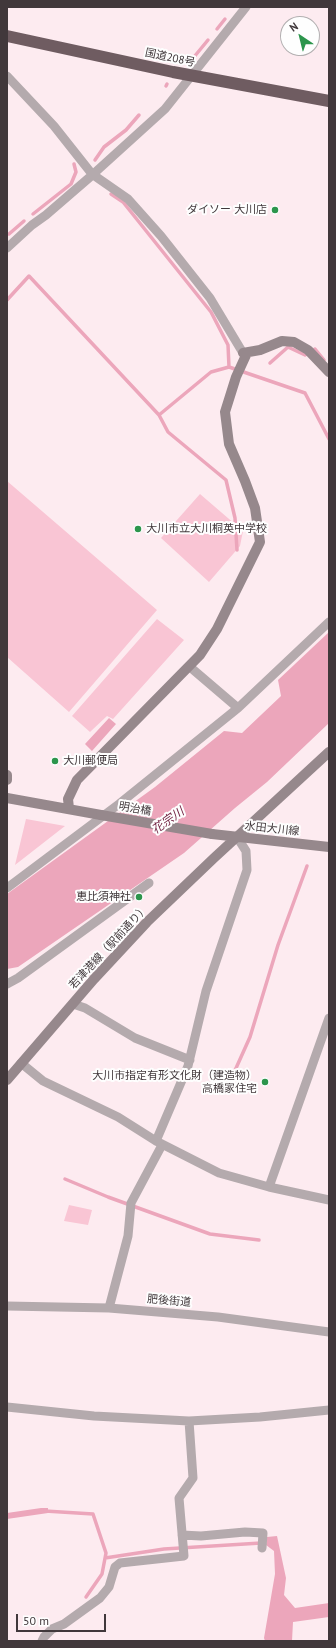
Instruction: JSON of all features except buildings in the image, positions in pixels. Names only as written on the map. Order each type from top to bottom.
[{"type":"highway","name":"国道208号","points":[[7,36],[190,75],[329,101]]},
{"type":"main road","points":[[7,798],[68,808],[68,799],[77,780],[190,668],[200,656],[217,629],[260,542],[255,508],[229,444],[225,412],[245,353],[260,350],[282,341],[294,342],[308,350],[329,372]]},
{"type":"main road","name":"若津港線（駅前通り）","points":[[7,1080],[147,922],[329,752]]},
{"type":"main road","points":[[7,775],[7,780]]},
{"type":"main road","name":"明治橋","points":[[68,808],[100,815],[212,834]]},
{"type":"main road","name":"水田大川線","points":[[212,834],[329,847]]},
{"type":"street","points":[[7,248],[32,224],[46,215],[164,109],[246,7]]},
{"type":"street","points":[[7,76],[54,126],[92,174],[128,198],[161,236],[210,298],[245,353]]},
{"type":"street","points":[[7,888],[119,804],[238,708],[329,622]]},
{"type":"street","points":[[190,668],[238,708]]},
{"type":"street","points":[[109,1308],[128,1236],[131,1205],[159,1143],[190,1060],[206,991],[247,870],[246,851],[237,837]]},
{"type":"street","points":[[7,984],[18,978],[149,883]]},
{"type":"street","points":[[73,1004],[85,1008],[135,1038],[190,1060]]},
{"type":"street","points":[[269,1187],[329,1018]]},
{"type":"street","points":[[21,1063],[43,1081],[118,1117],[159,1143],[219,1173],[269,1187],[329,1200]]},
{"type":"street","name":"肥後街道","points":[[7,1306],[109,1308],[218,1317],[329,1332]]},
{"type":"street","points":[[7,1407],[94,1416],[189,1421],[260,1417],[329,1410]]},
{"type":"street","points":[[42,1641],[52,1629],[64,1624],[100,1598],[110,1587],[115,1567],[120,1564],[184,1556],[179,1498],[193,1478],[189,1421]]},
{"type":"street","points":[[182,1538],[245,1532],[262,1533],[262,1544]]},
{"type":"shaded area","points":[[7,481],[157,610],[69,712],[7,657]]},
{"type":"shaded area","points":[[200,494],[243,531],[240,546],[209,582],[161,538]]},
{"type":"shaded area","points":[[157,619],[184,640],[113,719],[107,716],[90,732],[72,716]]},
{"type":"shaded area","points":[[26,819],[65,826],[15,865]]},
{"type":"shaded area","points":[[69,1205],[92,1210],[88,1225],[64,1221]]},
{"type":"water","name":"花宗川","points":[[329,632],[329,723],[267,782],[184,853],[18,967],[7,969],[7,894],[155,787],[224,731],[242,733],[281,696],[278,680]]},
{"type":"water","points":[[109,718],[116,724],[92,751],[85,744]]},
{"type":"water","points":[[48,1508],[48,1513],[7,1519],[7,1513]]},
{"type":"water","points":[[277,1536],[286,1578],[284,1595],[295,1608],[329,1603],[329,1617],[293,1622],[292,1641],[265,1641],[264,1638],[275,1574],[274,1551],[266,1545],[267,1537]]},
{"type":"waterway","points":[[217,29],[225,19]]},
{"type":"waterway","points":[[194,57],[208,40]]},
{"type":"waterway","points":[[95,160],[104,147],[126,130],[139,115]]},
{"type":"waterway","points":[[33,214],[71,184],[76,172],[74,164]]},
{"type":"waterway","points":[[111,194],[123,202],[211,312],[228,345],[229,367]]},
{"type":"waterway","points":[[9,234],[24,221]]},
{"type":"waterway","points":[[7,300],[29,276],[159,415],[168,432],[226,480],[235,518],[237,550]]},
{"type":"waterway","points":[[270,363],[288,347],[305,355],[315,349],[324,360]]},
{"type":"waterway","points":[[159,415],[211,372],[229,367],[305,393],[329,439]]},
{"type":"waterway","points":[[228,1086],[250,1037],[278,945],[307,866]]},
{"type":"waterway","points":[[65,1179],[108,1197],[210,1234],[259,1240]]},
{"type":"waterway","points":[[45,1511],[93,1514],[106,1553],[102,1574],[86,1597]]},
{"type":"waterway","points":[[105,1558],[164,1549],[261,1543]]},
{"type":"place","name":"ダイソー 大川店","points":[[275,210]]},
{"type":"place","name":"大川市立大川桐英中学校","points":[[138,529]]},
{"type":"place","name":"大川郵便局","points":[[55,761]]},
{"type":"place","name":"恵比須神社","points":[[139,897]]},
{"type":"place","name":"大川市指定有形文化財（建造物） 高橋家住宅","points":[[265,1082]]}]
